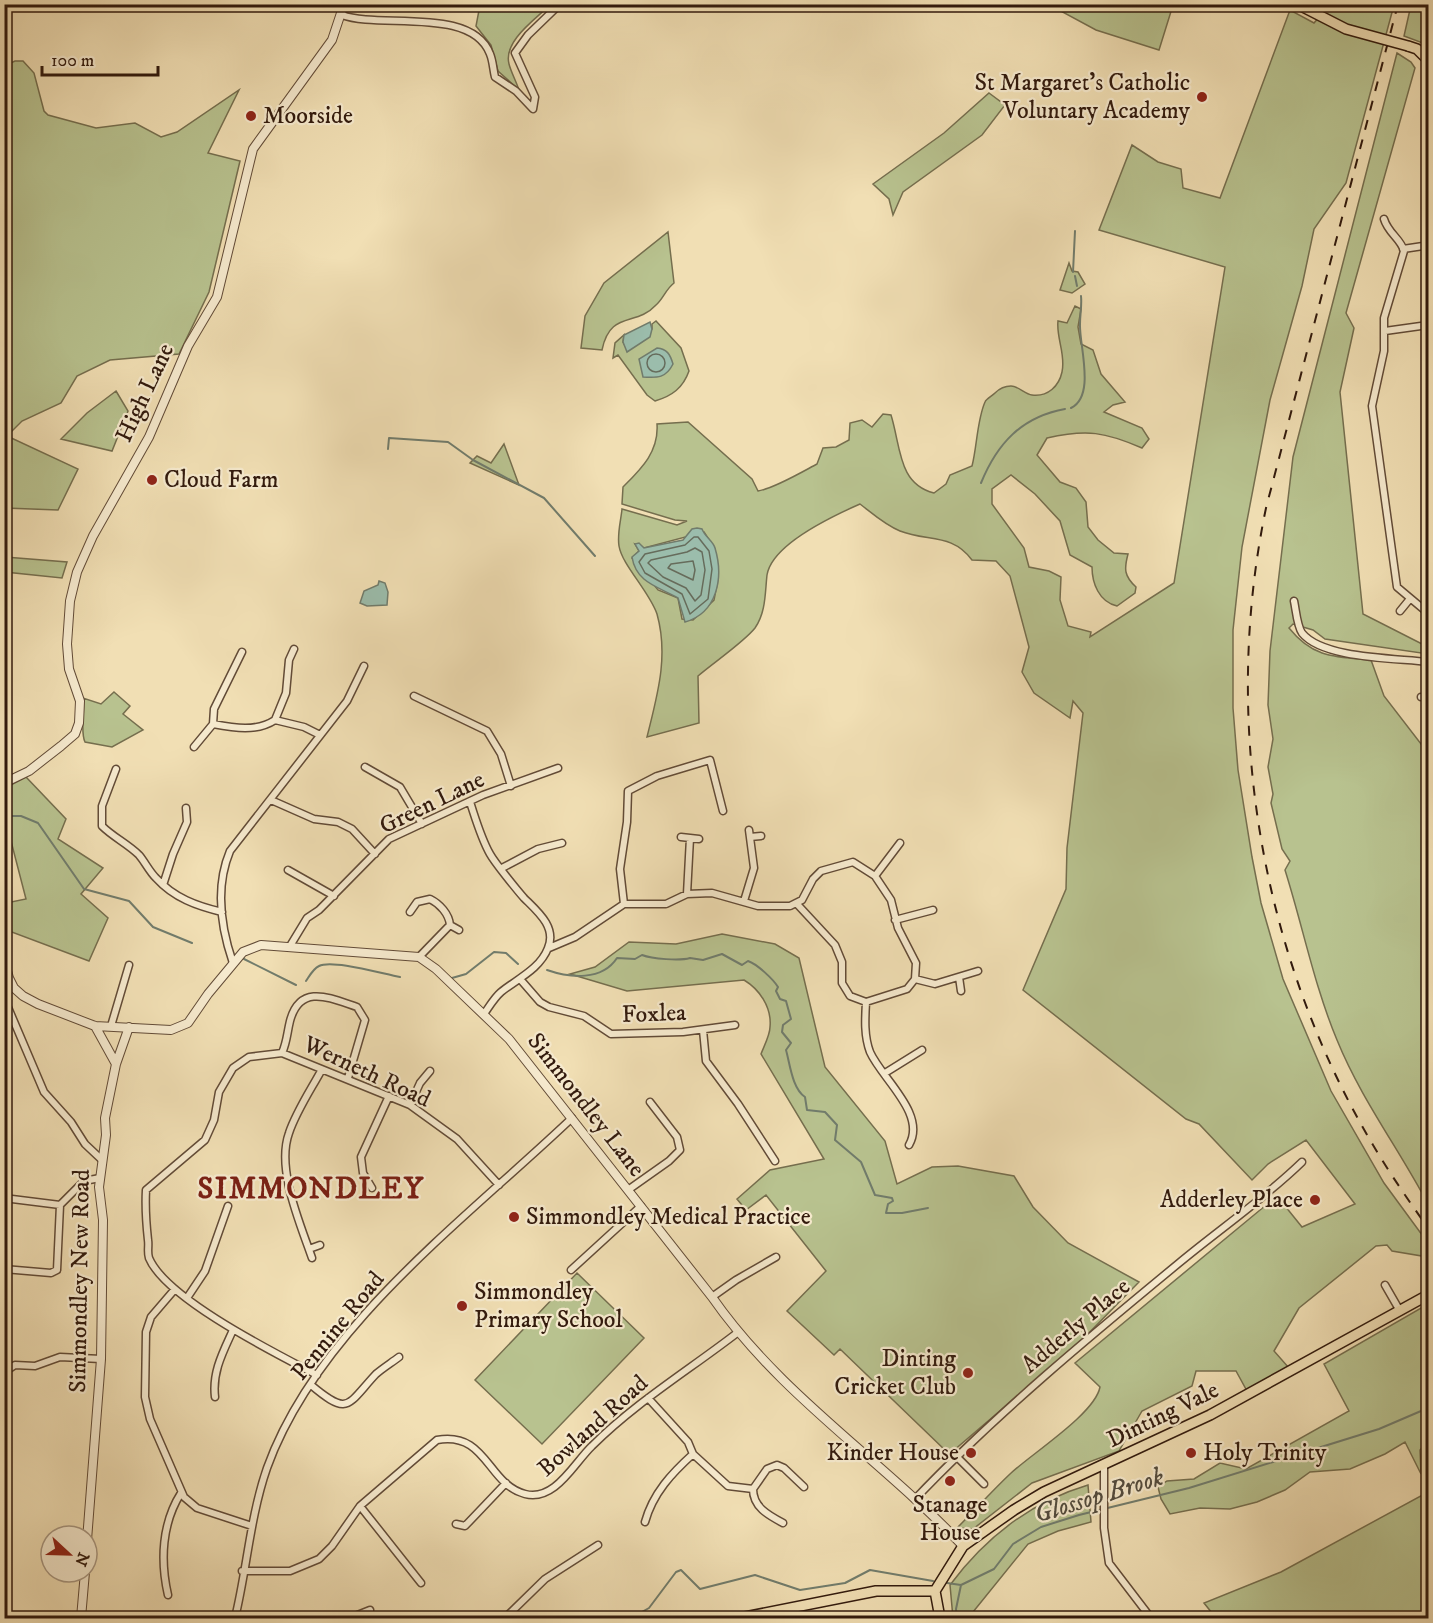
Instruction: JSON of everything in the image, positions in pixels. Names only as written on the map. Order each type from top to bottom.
[{"type":"main road","points":[[1299,5],[1346,29],[1408,46],[1426,57]]},
{"type":"main road","name":"Dinting Vale","points":[[935,1591],[963,1546],[1044,1492],[1210,1415],[1428,1295]]},
{"type":"main road","points":[[740,1618],[876,1591],[935,1591],[940,1618]]},
{"type":"street","name":"High Lane","points":[[4,783],[29,771],[75,734],[79,723],[80,701],[69,669],[67,644],[70,601],[77,572],[93,536],[153,428],[188,346],[217,297],[229,240],[253,149],[332,40],[344,4]]},
{"type":"street","points":[[342,15],[362,21],[421,21],[475,35],[490,52],[495,77],[516,91],[532,109],[535,97],[515,53],[528,35],[560,4]]},
{"type":"street","points":[[1384,219],[1389,232],[1403,249]]},
{"type":"street","points":[[1403,249],[1423,246]]},
{"type":"street","points":[[1403,249],[1386,309],[1384,351],[1372,416],[1397,587],[1409,600],[1428,614]]},
{"type":"street","points":[[1384,331],[1428,325]]},
{"type":"street","points":[[1400,611],[1409,600]]},
{"type":"street","points":[[1294,601],[1301,631],[1317,645],[1335,651],[1428,662]]},
{"type":"street","points":[[213,724],[234,728],[254,727],[266,725],[275,720],[286,693],[289,660],[294,649]]},
{"type":"street","points":[[194,747],[213,724],[214,709],[242,652]]},
{"type":"street","points":[[233,963],[225,943],[222,912],[222,888],[230,851],[253,818],[271,800],[347,700],[364,666]]},
{"type":"street","points":[[414,696],[487,731],[501,754],[511,786]]},
{"type":"street","points":[[275,720],[304,727],[320,735]]},
{"type":"street","points":[[624,904],[620,869],[622,842],[627,822],[628,791],[657,776],[710,760],[723,811]]},
{"type":"street","points":[[365,767],[400,787],[422,824]]},
{"type":"street","name":"Green Lane","points":[[290,946],[307,918],[334,896],[389,839],[470,802],[558,768]]},
{"type":"street","points":[[116,769],[102,806],[102,826],[138,853],[163,885],[185,901],[222,912]]},
{"type":"street","points":[[271,800],[314,819],[338,822],[352,829],[375,854]]},
{"type":"street","points":[[470,802],[477,826],[491,856],[547,923],[549,948]]},
{"type":"street","points":[[163,885],[172,854],[187,822],[186,808]]},
{"type":"street","points":[[744,901],[754,868],[750,833],[761,836]]},
{"type":"street","points":[[681,837],[699,839]]},
{"type":"street","points":[[687,894],[690,838]]},
{"type":"street","points":[[502,868],[538,849],[562,843]]},
{"type":"street","points":[[875,876],[900,843]]},
{"type":"street","points":[[484,1014],[500,993],[539,962],[549,948],[575,937],[624,904],[666,904],[687,894],[712,893],[758,906],[786,908],[802,900],[813,879],[831,866],[853,862],[875,876],[891,900],[895,920],[916,963],[915,979],[908,989],[866,1002],[850,996],[842,983],[842,962],[835,945],[797,904]]},
{"type":"street","points":[[288,870],[334,896]]},
{"type":"street","points":[[410,912],[417,902],[430,899],[441,907],[450,924],[459,930]]},
{"type":"street","points":[[895,920],[933,910]]},
{"type":"street","points":[[4,960],[9,978],[23,996],[95,1026],[171,1030],[188,1023],[243,952],[261,945],[275,948],[290,946],[419,957],[450,924]]},
{"type":"street","name":"Simmondley Lane","points":[[419,957],[436,969],[509,1039],[712,1297],[737,1333],[800,1396],[915,1499],[963,1546]]},
{"type":"street","points":[[111,1026],[129,964]]},
{"type":"street","points":[[915,979],[935,984],[978,971]]},
{"type":"street","points":[[959,977],[962,991]]},
{"type":"street","name":"Foxlea","points":[[519,979],[540,1002],[556,1011],[584,1016],[610,1034],[703,1030],[735,1025]]},
{"type":"street","points":[[282,1053],[288,1041],[294,1007],[304,998],[316,996],[357,1007],[364,1020],[348,1078]]},
{"type":"street","points":[[4,998],[44,1092],[71,1122],[85,1144],[102,1160]]},
{"type":"street","points":[[866,1002],[866,1036],[870,1052],[913,1120],[914,1135],[909,1145]]},
{"type":"street","points":[[95,1026],[116,1064]]},
{"type":"street","name":"Simmondley New Road","points":[[88,1524],[101,1359],[103,1231],[100,1178],[106,1135],[106,1100],[129,1027]]},
{"type":"street","points":[[703,1030],[706,1061],[738,1104],[775,1161]]},
{"type":"street","points":[[885,1073],[922,1050]]},
{"type":"street","name":"Werneth Road","points":[[317,1375],[234,1330],[187,1298],[156,1271],[148,1256],[144,1224],[146,1190],[205,1140],[214,1120],[219,1092],[233,1068],[249,1057],[282,1053],[321,1071],[348,1078],[410,1105],[457,1139],[499,1185]]},
{"type":"street","points":[[312,1258],[288,1182],[285,1153],[289,1132],[321,1071]]},
{"type":"street","points":[[410,1105],[420,1083],[430,1071]]},
{"type":"street","points":[[372,1188],[363,1173],[361,1157],[389,1096]]},
{"type":"street","points":[[628,1190],[669,1161],[680,1150],[677,1137],[650,1102]]},
{"type":"street","name":"Pennine Road","points":[[235,1618],[242,1571],[268,1466],[286,1426],[317,1375],[390,1288],[572,1118]]},
{"type":"street","name":"Adderly Place","points":[[915,1499],[956,1456],[1025,1392],[1160,1279],[1269,1192],[1302,1162]]},
{"type":"street","points":[[4,1269],[51,1273],[57,1270],[60,1205],[84,1181],[100,1178]]},
{"type":"street","points":[[4,1198],[60,1205]]},
{"type":"street","points":[[187,1298],[205,1271],[228,1206]]},
{"type":"street","points":[[570,1269],[641,1206]]},
{"type":"street","points":[[309,1249],[320,1245]]},
{"type":"street","points":[[712,1297],[776,1257]]},
{"type":"street","points":[[1385,1285],[1400,1311]]},
{"type":"street","points":[[175,1289],[151,1317],[146,1332],[145,1397],[150,1419],[181,1493],[197,1508],[252,1526]]},
{"type":"street","points":[[215,1397],[214,1387],[219,1359],[234,1330]]},
{"type":"street","name":"Bowland Road","points":[[242,1571],[290,1571],[319,1559],[332,1546],[360,1506],[437,1440],[452,1437],[472,1446],[506,1483],[520,1492],[532,1495],[545,1493],[557,1486],[607,1431],[737,1333]]},
{"type":"street","points":[[4,1377],[6,1371],[15,1365],[35,1366],[60,1357],[101,1359]]},
{"type":"street","points":[[311,1385],[326,1398],[345,1404],[351,1402],[377,1373],[399,1357]]},
{"type":"street","points":[[648,1398],[688,1442],[693,1454],[728,1486],[753,1489]]},
{"type":"street","points":[[645,1522],[659,1491],[670,1476],[693,1454]]},
{"type":"street","points":[[956,1456],[984,1484]]},
{"type":"street","points":[[783,1523],[767,1515],[758,1506],[753,1498],[753,1489],[767,1469],[777,1465],[784,1468],[804,1486]]},
{"type":"street","points":[[1104,1466],[1104,1522],[1109,1563],[1151,1618]]},
{"type":"street","points":[[456,1524],[465,1526],[506,1483]]},
{"type":"street","points":[[168,1595],[164,1568],[167,1524],[181,1493]]},
{"type":"street","points":[[360,1506],[422,1583]]},
{"type":"street","points":[[505,1618],[544,1579],[598,1545]]},
{"type":"street","points":[[81,1618],[84,1584]]},
{"type":"street","points":[[350,1618],[370,1610]]},
{"type":"green space","points":[[1056,4],[1173,5],[1159,50],[1096,30],[1055,8]]},
{"type":"green space","points":[[480,5],[550,5],[522,31],[508,55],[519,90],[498,71],[491,45],[476,26]]},
{"type":"green space","points":[[1317,5],[1394,5],[1346,183],[1314,229],[1302,286],[1270,400],[1242,547],[1233,630],[1233,708],[1238,770],[1261,903],[1283,979],[1331,1091],[1384,1183],[1428,1243],[1428,1257],[1392,1251],[1387,1245],[1376,1246],[1299,1308],[1274,1351],[1289,1368],[1247,1391],[1236,1371],[1196,1371],[1192,1386],[1142,1411],[1119,1451],[1032,1483],[973,1529],[957,1528],[1010,1474],[1075,1421],[1096,1398],[1100,1387],[1075,1363],[1277,1196],[1302,1227],[1355,1204],[1306,1140],[1268,1164],[1252,1180],[1199,1124],[1186,1119],[1023,990],[1066,889],[1067,848],[1083,713],[1073,701],[1070,718],[1034,693],[1022,672],[1029,647],[1010,576],[996,561],[972,560],[964,551],[948,542],[900,531],[860,504],[836,515],[792,542],[771,564],[759,622],[750,634],[698,676],[699,723],[647,737],[660,676],[662,646],[657,614],[621,553],[618,537],[622,509],[677,525],[687,521],[675,520],[622,504],[623,487],[648,459],[655,443],[657,424],[688,422],[752,479],[758,491],[779,484],[817,464],[823,448],[836,447],[849,440],[850,423],[862,420],[872,427],[883,414],[891,415],[907,473],[922,488],[934,493],[946,484],[950,475],[972,466],[980,417],[985,402],[998,390],[1014,386],[1029,394],[1038,395],[1048,392],[1055,386],[1061,377],[1063,365],[1058,321],[1067,323],[1075,306],[1081,309],[1078,327],[1081,344],[1093,350],[1101,374],[1125,402],[1113,405],[1104,412],[1142,428],[1149,439],[1142,448],[1106,435],[1085,433],[1061,435],[1047,438],[1037,455],[1060,482],[1076,488],[1086,502],[1088,527],[1098,540],[1114,553],[1128,554],[1126,572],[1136,587],[1135,593],[1117,606],[1101,596],[1093,579],[1092,567],[1070,555],[1060,521],[1035,494],[1011,475],[992,489],[992,504],[1024,548],[1029,567],[1049,571],[1061,577],[1060,600],[1068,626],[1091,632],[1090,637],[1174,583],[1225,267],[1099,230],[1132,145],[1158,162],[1181,169],[1183,188],[1220,198],[1290,10],[1314,23],[1326,9]],"holes":[[[704,532],[715,549],[718,579],[714,600],[693,620],[682,619],[678,598],[658,590],[632,558],[639,551],[635,544],[644,548]]]},
{"type":"green space","points":[[1411,5],[1428,5],[1428,45],[1404,36]]},
{"type":"green space","points":[[1397,53],[1411,62],[1415,68],[1346,313],[1354,328],[1340,392],[1363,614],[1428,647],[1428,654],[1325,639],[1313,630],[1293,624],[1289,628],[1316,651],[1371,660],[1384,696],[1428,753],[1428,1204],[1357,1083],[1329,1019],[1285,870],[1290,861],[1282,849],[1271,803],[1273,794],[1268,767],[1273,739],[1268,705],[1270,651],[1293,457]]},
{"type":"green space","points":[[15,61],[23,61],[34,73],[44,111],[48,115],[96,128],[135,123],[161,137],[177,132],[239,90],[208,153],[240,161],[209,292],[179,354],[110,360],[77,376],[61,403],[22,421],[7,436],[78,469],[58,510],[5,508],[4,66]]},
{"type":"green space","points":[[989,93],[1005,105],[982,135],[903,192],[893,215],[889,199],[873,184],[944,133]]},
{"type":"green space","points":[[668,232],[674,283],[648,312],[617,324],[611,329],[602,350],[581,348],[585,316],[604,283]]},
{"type":"green space","points":[[1069,263],[1072,271],[1078,272],[1085,284],[1072,293],[1060,290]]},
{"type":"green space","points":[[656,321],[681,348],[689,371],[684,382],[676,391],[655,401],[647,395],[618,355],[613,358],[615,343],[624,335],[623,342],[628,351],[652,329],[652,324]]},
{"type":"green space","points":[[116,391],[128,411],[112,451],[61,439],[87,413]]},
{"type":"green space","points":[[504,444],[519,485],[470,463],[477,456],[491,463]]},
{"type":"green space","points":[[4,557],[67,562],[62,578],[5,572]]},
{"type":"green space","points":[[114,692],[130,706],[123,714],[143,730],[112,747],[85,742],[83,698],[101,704]]},
{"type":"green space","points":[[26,777],[66,819],[58,839],[103,868],[81,894],[108,918],[89,961],[9,931],[6,903],[26,899],[5,818],[5,788]]},
{"type":"green space","points":[[722,934],[775,944],[799,958],[825,1067],[885,1141],[897,1184],[932,1167],[958,1166],[1014,1176],[1033,1207],[1068,1243],[1139,1282],[1075,1347],[953,1451],[946,1451],[840,1349],[834,1355],[787,1311],[826,1271],[766,1195],[746,1210],[737,1199],[770,1170],[824,1159],[761,1054],[769,1033],[770,1020],[767,1006],[755,988],[744,980],[627,991],[570,974],[595,967],[629,942],[676,944]]},
{"type":"green space","points":[[577,1273],[644,1338],[542,1444],[475,1380]]},
{"type":"green space","points":[[1428,1304],[1428,1441],[1420,1450],[1421,1474],[1405,1442],[1385,1454],[1350,1469],[1310,1472],[1285,1490],[1257,1502],[1230,1509],[1200,1508],[1170,1514],[1161,1499],[1158,1487],[1167,1481],[1194,1479],[1220,1463],[1246,1469],[1349,1411],[1324,1364]]},
{"type":"green space","points":[[1088,1485],[1091,1522],[1058,1531],[1028,1544],[973,1612],[974,1618],[953,1618],[950,1585],[978,1552],[1011,1524],[1047,1501]]},
{"type":"green space","points":[[1428,1492],[1426,1573],[1428,1571],[1428,1618],[1216,1618],[1204,1603],[1281,1572]]},
{"type":"water","points":[[650,322],[652,329],[650,337],[627,352],[623,342],[624,335]]},
{"type":"water","points":[[657,348],[668,353],[673,364],[661,376],[643,377],[639,359]]},
{"type":"water","points":[[692,529],[702,529],[715,548],[718,559],[718,582],[711,603],[696,617],[685,622],[678,598],[643,578],[634,566],[632,557],[639,551],[635,544],[639,543],[644,548],[683,540]]},
{"type":"water","points":[[379,581],[385,583],[388,592],[387,605],[367,606],[360,603],[364,591],[378,585]]},
{"type":"waterway","points":[[1073,272],[1075,231]]},
{"type":"waterway","points":[[1075,276],[1077,286]]},
{"type":"waterway","points":[[1071,408],[1079,402],[1085,382],[1080,333],[1081,296]]},
{"type":"waterway","points":[[981,483],[995,456],[1012,434],[1036,418],[1065,409]]},
{"type":"waterway","points":[[388,449],[389,438],[448,442],[473,460]]},
{"type":"waterway","points":[[473,460],[544,498],[595,556]]},
{"type":"waterway","points":[[4,816],[21,816],[38,823],[84,889],[129,901],[153,927],[192,943]]},
{"type":"waterway","points":[[452,978],[466,974],[494,952],[506,953],[518,964]]},
{"type":"waterway","points":[[547,970],[566,975],[585,976],[603,971],[617,958],[635,959],[642,955],[652,958],[703,960],[722,954],[742,965],[748,961],[756,965],[776,984],[778,987],[776,991],[780,999],[786,1001],[791,1019],[783,1025],[782,1032],[791,1043],[786,1050],[790,1069],[797,1088],[805,1097],[807,1110],[825,1112],[837,1125],[835,1140],[861,1162],[875,1195],[892,1198],[893,1201],[888,1204],[886,1213],[902,1213],[928,1208]]},
{"type":"waterway","points":[[244,959],[296,985]]},
{"type":"waterway","points":[[306,981],[315,969],[326,964],[400,977]]},
{"type":"waterway","name":"Glossop Brook","points":[[957,1618],[956,1609],[961,1585],[994,1569],[1013,1544],[1041,1527],[1079,1515],[1189,1488],[1379,1429],[1428,1408]]},
{"type":"waterway","points":[[631,1618],[649,1608],[676,1572],[681,1570],[700,1589],[755,1575],[800,1590],[845,1583],[870,1570],[933,1581]]},
{"type":"waterway","points":[[947,1583],[961,1585]]},
{"type":"railway","points":[[1398,4],[1266,508],[1253,589],[1248,672],[1251,754],[1261,837],[1278,918],[1303,996],[1334,1072],[1373,1145],[1428,1228]]},
{"type":"place","name":"St Margaret's Catholic Voluntary Academy","points":[[1202,97]]},
{"type":"place","name":"Moorside","points":[[251,116]]},
{"type":"place","name":"Cloud Farm","points":[[152,480]]},
{"type":"place","name":"Adderley Place","points":[[1315,1200]]},
{"type":"place","name":"Simmondley Medical Practice","points":[[514,1217]]},
{"type":"place","name":"Simmondley Primary School","points":[[462,1306]]},
{"type":"place","name":"Dinting Cricket Club","points":[[968,1373]]},
{"type":"place","name":"Kinder House","points":[[971,1453]]},
{"type":"place","name":"Holy Trinity","points":[[1191,1453]]},
{"type":"place","name":"Stanage House","points":[[950,1481]]},
{"type":"district","name":"SIMMONDLEY","points":[[311,1189]]}]
